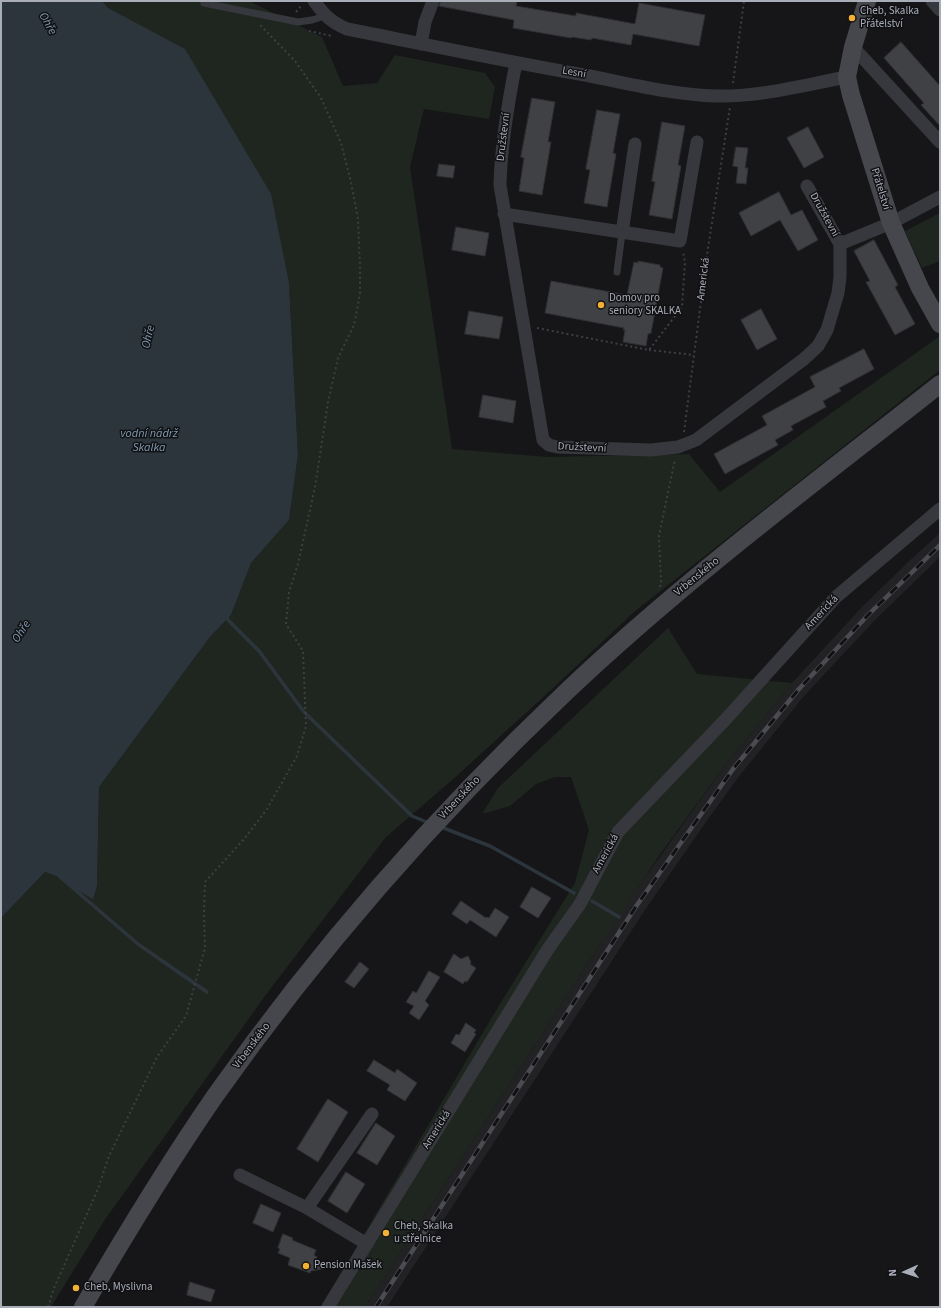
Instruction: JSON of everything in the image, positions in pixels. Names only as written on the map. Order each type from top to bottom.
[{"type":"main road","name":"Přátelství","points":[[867,1],[853,47],[847,77],[851,95],[891,223],[920,288],[940,324]]},
{"type":"main road","name":"Vrbenského","points":[[83,1307],[121,1242],[214,1098],[256,1040],[383,881],[479,778],[565,693],[660,607],[752,532],[940,384]]},
{"type":"street","name":"Lesní","points":[[314,1],[324,16],[335,24],[347,29],[516,63],[671,91],[715,96],[731,96],[766,93],[847,77]]},
{"type":"street","points":[[421,44],[425,22],[433,1]]},
{"type":"street","points":[[932,1],[940,10]]},
{"type":"street","points":[[853,47],[940,142]]},
{"type":"street","name":"Družstevní","points":[[516,63],[504,128],[500,167],[500,185],[543,440],[549,445],[557,447],[624,450],[651,450],[678,447],[696,440],[804,359],[818,346],[827,330],[838,292],[840,244],[807,186]]},
{"type":"street","points":[[504,214],[680,241],[697,142]]},
{"type":"street","points":[[622,233],[635,144]]},
{"type":"street","name":"Družstevní","points":[[840,244],[891,223],[940,197]]},
{"type":"street","name":"Americká","points":[[328,1307],[548,950],[580,904],[618,832],[725,720],[836,597],[940,509]]},
{"type":"street","points":[[308,1208],[372,1114]]},
{"type":"street","points":[[240,1175],[308,1208],[367,1244]]},
{"type":"lane","points":[[204,3],[298,22],[324,16]]},
{"type":"lane","points":[[617,272],[622,233]]},
{"type":"path","points":[[731,96],[744,1]]},
{"type":"path","points":[[48,1307],[54,1288],[98,1189],[109,1156],[157,1057],[186,1016],[205,948],[205,882],[245,838],[267,809],[297,756],[306,724],[303,651],[286,624],[289,592],[298,564],[315,486],[328,402],[338,358],[354,325],[360,294],[358,220],[351,182],[341,143],[322,98],[295,61],[259,23]]},
{"type":"path","name":"Americká","points":[[660,607],[658,597],[661,582],[660,536],[678,447],[683,442],[708,248],[730,109]]},
{"type":"path","points":[[648,350],[682,307],[685,262],[680,241]]},
{"type":"path","points":[[523,326],[648,350],[694,356]]},
{"type":"shaded area","points":[[102,1],[249,1],[322,37],[343,86],[377,83],[395,55],[485,73],[495,87],[489,119],[424,109],[410,167],[452,449],[548,457],[689,454],[720,492],[940,336],[940,370],[634,612],[451,781],[386,837],[265,996],[104,1221],[51,1307],[1,1307],[1,918],[45,872],[64,879],[73,888],[93,898],[97,886],[99,787],[210,637],[231,615],[251,563],[289,520],[298,455],[289,283]]},
{"type":"shaded area","points":[[940,213],[940,261],[922,268],[905,231]]},
{"type":"shaded area","points":[[940,533],[940,557],[875,620],[805,695],[740,775],[708,819],[645,910],[387,1307],[365,1307],[629,900],[726,764],[792,683],[862,607]]},
{"type":"shaded area","points":[[668,628],[697,674],[792,683],[726,764],[659,856],[365,1307],[321,1307],[498,1007],[575,883],[589,830],[571,777],[555,777],[536,784],[510,806],[482,814],[498,788]]},
{"type":"water","name":"vodní nádrž Skalka","points":[[1,1],[102,1],[108,8],[185,49],[271,194],[289,283],[298,455],[289,520],[251,563],[231,615],[210,637],[99,787],[97,886],[93,899],[73,888],[64,879],[45,872],[1,918]]},
{"type":"building","points":[[441,1],[517,1],[516,6],[576,16],[576,13],[635,24],[639,3],[705,15],[699,46],[633,34],[631,45],[592,38],[591,40],[571,38],[513,28],[514,20],[439,6]]},
{"type":"building","points":[[901,42],[940,86],[940,126],[921,105],[924,103],[884,58]]},
{"type":"building","points":[[532,98],[555,102],[548,142],[551,142],[542,195],[519,191],[524,158],[521,157]]},
{"type":"building","points":[[597,110],[620,114],[613,153],[616,154],[607,207],[584,203],[590,170],[586,169]]},
{"type":"building","points":[[662,122],[685,126],[678,165],[681,166],[672,219],[649,215],[655,182],[652,181]]},
{"type":"building","points":[[808,127],[824,157],[804,168],[787,138]]},
{"type":"building","points":[[736,147],[748,148],[745,168],[748,168],[746,184],[736,183],[738,167],[733,166]]},
{"type":"building","points":[[439,164],[455,166],[453,178],[437,176]]},
{"type":"building","points":[[779,192],[791,215],[802,210],[818,240],[798,251],[780,220],[751,236],[739,213]]},
{"type":"building","points":[[456,227],[489,233],[485,256],[452,250]]},
{"type":"building","points":[[874,240],[898,285],[895,287],[915,324],[895,335],[866,282],[870,281],[854,251]]},
{"type":"building","name":"Domov pro seniory SKALKA","points":[[638,261],[660,265],[660,267],[663,268],[651,333],[648,334],[646,346],[623,342],[624,328],[545,313],[551,281],[627,295],[634,262],[638,263]]},
{"type":"building","points":[[761,309],[777,339],[757,350],[741,320]]},
{"type":"building","points":[[469,311],[503,317],[499,339],[465,334]]},
{"type":"building","points":[[864,349],[874,369],[839,388],[841,391],[823,401],[826,407],[791,426],[793,430],[775,440],[778,445],[725,474],[714,454],[767,425],[762,416],[815,387],[810,377]]},
{"type":"building","points":[[483,395],[516,401],[513,423],[479,417]]},
{"type":"building","points":[[532,887],[551,898],[538,918],[520,907]]},
{"type":"building","points":[[461,901],[486,918],[489,918],[495,908],[509,917],[496,937],[470,920],[467,924],[452,914]]},
{"type":"building","points":[[454,954],[461,959],[468,956],[471,962],[470,964],[476,968],[467,982],[465,981],[463,984],[444,972]]},
{"type":"building","points":[[360,962],[369,969],[354,988],[345,982]]},
{"type":"building","points":[[429,971],[440,977],[425,1001],[429,1005],[419,1020],[409,1013],[414,1006],[406,1002],[413,991],[416,993]]},
{"type":"building","points":[[466,1023],[476,1030],[474,1033],[476,1034],[465,1052],[451,1043],[456,1034],[459,1035]]},
{"type":"building","points":[[374,1060],[395,1073],[397,1069],[417,1083],[405,1101],[387,1090],[390,1085],[367,1071]]},
{"type":"building","points":[[328,1099],[348,1112],[318,1162],[297,1149]]},
{"type":"building","points":[[376,1123],[395,1136],[377,1165],[357,1153]]},
{"type":"building","points":[[346,1172],[365,1184],[347,1213],[328,1201]]},
{"type":"building","points":[[261,1204],[281,1213],[273,1232],[253,1223]]},
{"type":"building","points":[[283,1234],[293,1238],[292,1240],[316,1250],[314,1255],[317,1257],[315,1262],[328,1268],[311,1271],[310,1273],[288,1265],[290,1258],[278,1253],[280,1249],[278,1248]]},
{"type":"building","points":[[190,1282],[215,1290],[211,1302],[187,1295]]},
{"type":"waterway","points":[[225,615],[228,620],[259,651],[304,712],[412,816],[429,823]]},
{"type":"waterway","points":[[441,827],[490,846],[574,893]]},
{"type":"waterway","points":[[59,876],[138,944],[207,992]]},
{"type":"waterway","points":[[592,901],[619,917]]},
{"type":"railway","points":[[376,1307],[637,905],[733,769],[799,689],[869,614],[940,545]]},
{"type":"place","name":"Cheb, Skalka Přátelství","points":[[852,18]]},
{"type":"place","name":"Domov pro seniory SKALKA","points":[[601,305]]},
{"type":"place","name":"Cheb, Skalka u střelnice","points":[[386,1233]]},
{"type":"place","name":"Pension Mašek","points":[[306,1266]]},
{"type":"place","name":"Cheb, Myslivna","points":[[76,1288]]},
{"type":"water label","name":"Ohře","points":[[47,24]]},
{"type":"water label","name":"Ohře","points":[[149,337]]},
{"type":"water label","name":"Ohře","points":[[22,632]]}]
